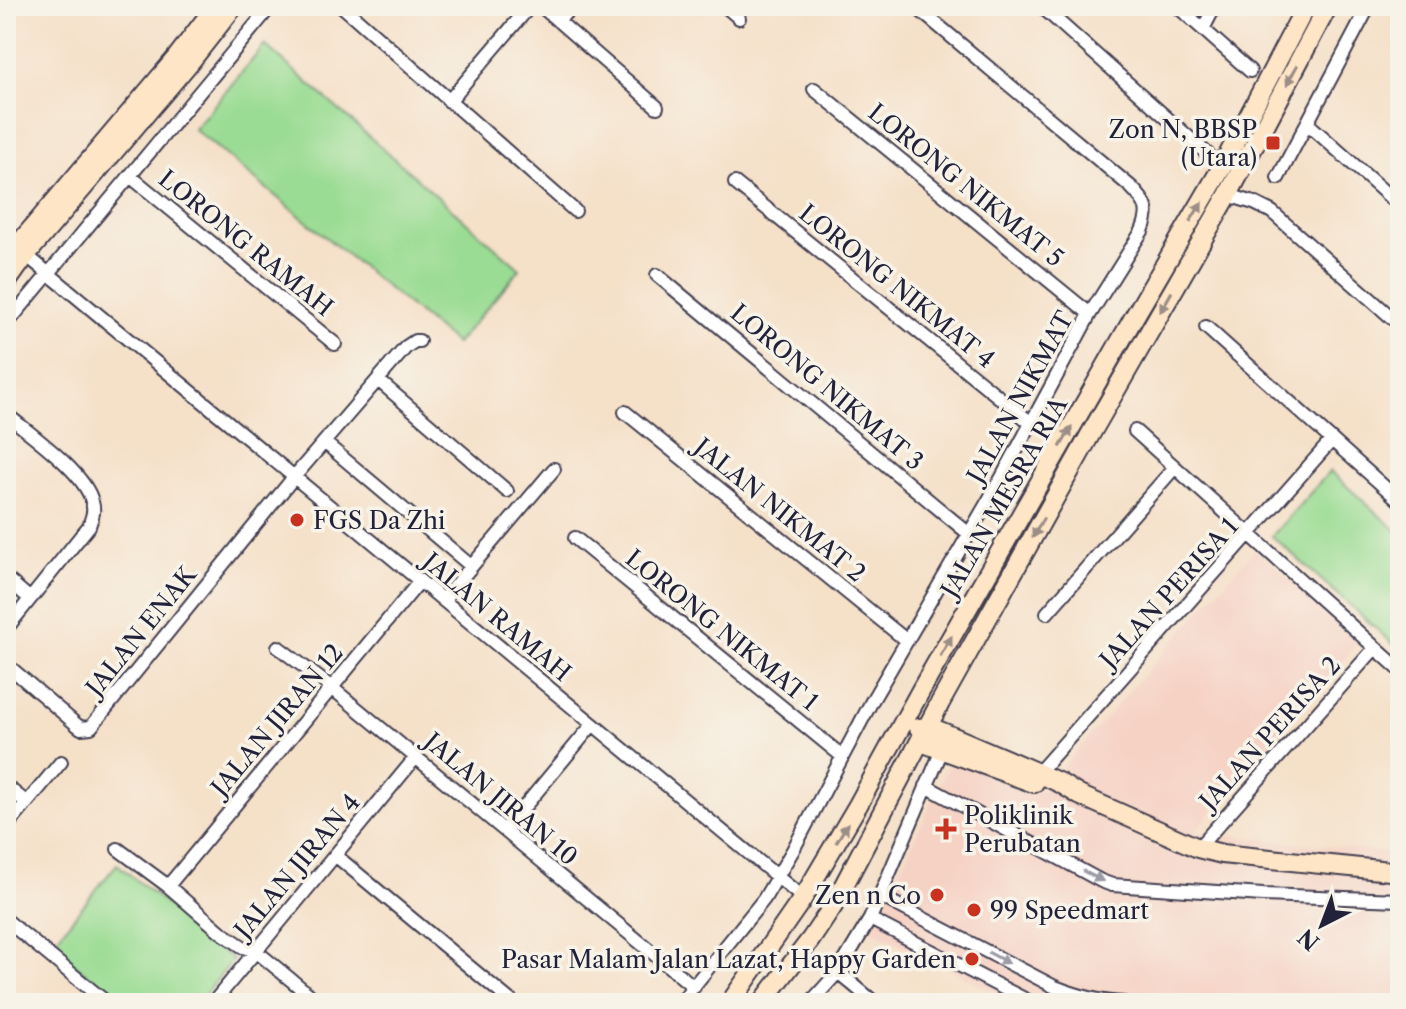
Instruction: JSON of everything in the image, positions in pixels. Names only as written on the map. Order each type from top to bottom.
[{"type":"main road","points":[[6,283],[16,253],[216,6]]},
{"type":"main road","points":[[16,253],[190,62],[234,6]]},
{"type":"main road","name":"JALAN MESRA RIA","points":[[730,1003],[803,898],[890,748],[1222,167],[1306,6]]},
{"type":"main road","name":"JALAN MESRA RIA","points":[[762,1003],[833,906],[921,733],[1228,195],[1328,6]]},
{"type":"main road","points":[[921,690],[921,733]]},
{"type":"main road","points":[[921,733],[942,750],[1054,791],[1079,795]]},
{"type":"main road","points":[[890,748],[921,733],[1038,773],[1079,795],[1198,848],[1235,855],[1400,872]]},
{"type":"main road","points":[[811,939],[811,914],[803,898],[829,890],[851,872]]},
{"type":"street","points":[[6,325],[271,6]]},
{"type":"street","points":[[342,6],[575,211]]},
{"type":"street","points":[[449,101],[530,6]]},
{"type":"street","points":[[541,6],[657,107]]},
{"type":"street","points":[[558,21],[572,6]]},
{"type":"street","points":[[725,6],[739,18]]},
{"type":"street","name":"JALAN NIKMAT","points":[[680,1003],[764,899],[1001,479],[1090,314],[1148,218],[1146,206],[1131,187],[915,6]]},
{"type":"street","points":[[1041,6],[1222,167]]},
{"type":"street","points":[[1177,6],[1250,71]]},
{"type":"street","points":[[1203,29],[1215,6]]},
{"type":"street","points":[[1278,178],[1369,6]]},
{"type":"street","name":"LORONG NIKMAT 5","points":[[814,89],[1090,314]]},
{"type":"street","points":[[1307,123],[1400,206]]},
{"type":"street","name":"LORONG RAMAH","points":[[130,176],[335,344]]},
{"type":"street","name":"LORONG NIKMAT 4","points":[[735,183],[1031,423]]},
{"type":"street","points":[[1228,195],[1272,212],[1400,325]]},
{"type":"street","name":"JALAN RAMAH","points":[[16,253],[49,274],[803,898]]},
{"type":"street","name":"LORONG NIKMAT 3","points":[[657,275],[968,533]]},
{"type":"street","points":[[1206,327],[1400,501]]},
{"type":"street","name":"JALAN ENAK","points":[[6,664],[81,728],[91,727],[294,477],[406,347],[419,341]]},
{"type":"street","points":[[378,380],[507,491]]},
{"type":"street","name":"JALAN NIKMAT 2","points":[[625,412],[907,641]]},
{"type":"street","points":[[6,414],[73,471],[87,489],[93,505],[89,526],[6,629]]},
{"type":"street","points":[[1135,431],[1400,670]]},
{"type":"street","name":"JALAN PERISA 1","points":[[1038,773],[1331,441]]},
{"type":"street","points":[[324,442],[471,566]]},
{"type":"street","points":[[1047,613],[1175,467]]},
{"type":"street","points":[[443,600],[554,469]]},
{"type":"street","name":"LORONG NIKMAT 1","points":[[575,538],[842,756]]},
{"type":"street","points":[[6,578],[29,598]]},
{"type":"street","name":"JALAN JIRAN 12","points":[[168,886],[420,581]]},
{"type":"street","name":"JALAN JIRAN 10","points":[[278,647],[332,688],[694,987]]},
{"type":"street","name":"JALAN PERISA 2","points":[[1198,848],[1375,648]]},
{"type":"street","points":[[505,830],[593,724]]},
{"type":"street","points":[[810,1003],[838,972],[870,919],[942,750]]},
{"type":"street","name":"JALAN JIRAN 4","points":[[213,1003],[416,757]]},
{"type":"street","points":[[6,828],[61,762]]},
{"type":"street","points":[[6,786],[27,803]]},
{"type":"street","points":[[926,786],[1112,885],[1400,900]]},
{"type":"street","points":[[118,849],[168,886],[232,941],[256,951],[319,1003]]},
{"type":"street","points":[[335,855],[513,1003]]},
{"type":"street","points":[[880,896],[1055,987],[1083,998],[1124,1003]]},
{"type":"street","points":[[870,919],[1032,1003]]},
{"type":"street","points":[[6,920],[107,1003]]},
{"type":"street","points":[[838,972],[875,1003]]},
{"type":"shaded area","points":[[1255,549],[1360,640],[1194,832],[1400,854],[1400,1003],[1016,1003],[872,930],[952,758],[1041,791]]},
{"type":"green space","points":[[265,45],[520,269],[456,344],[194,129]]},
{"type":"green space","points":[[1330,471],[1400,534],[1400,650],[1272,536]]},
{"type":"green space","points":[[117,864],[233,960],[198,1003],[122,1003],[51,945]]},
{"type":"place","name":"Zon N, BBSP (Utara)","points":[[1273,143]]},
{"type":"place","name":"FGS Da Zhi","points":[[297,520]]},
{"type":"place","name":"Poliklinik Perubatan","points":[[946,829]]},
{"type":"place","name":"Zen n Co","points":[[937,895]]},
{"type":"place","name":"99 Speedmart","points":[[974,910]]},
{"type":"place","name":"Pasar Malam Jalan Lazat, Happy Garden","points":[[972,959]]}]
